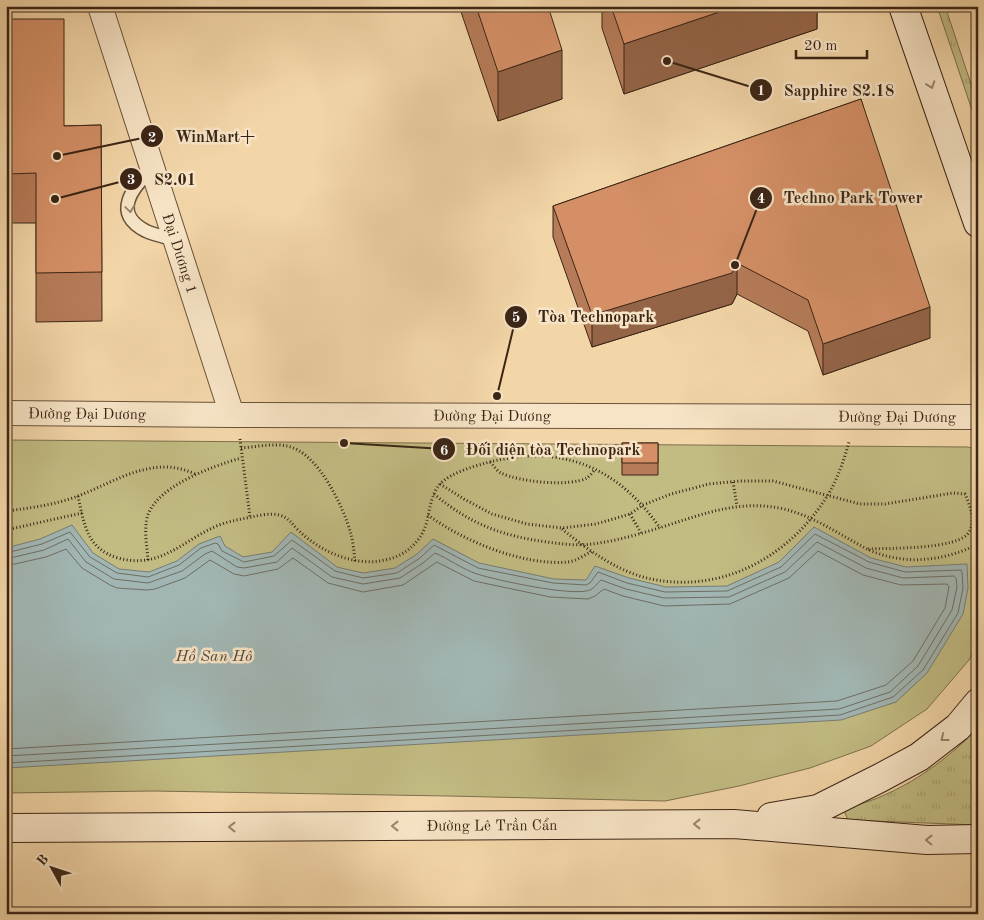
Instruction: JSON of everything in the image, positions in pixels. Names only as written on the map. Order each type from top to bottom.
[{"type":"main road","points":[[903,6],[978,223]]},
{"type":"main road","points":[[734,824],[818,809],[919,757],[958,727],[978,703]]},
{"type":"main road","name":"Đường Lê Trần Cẩn","points":[[6,828],[734,824],[927,840],[978,839]]},
{"type":"street","name":"Đại Dương 1","points":[[100,6],[236,426]]},
{"type":"street","name":"Đường Đại Dương","points":[[6,412],[236,426],[978,417]]},
{"type":"lane","points":[[152,169],[138,183],[128,198],[129,214],[135,224],[147,231],[175,240]]},
{"type":"path","points":[[236,426],[250,517]]},
{"type":"path","points":[[562,528],[582,545],[604,559],[650,579],[679,582],[708,580],[735,574],[766,559],[789,542],[810,519],[828,495],[843,462],[849,442]]},
{"type":"path","points":[[240,448],[287,446],[300,451],[314,463],[332,489],[343,512],[351,534],[355,561]]},
{"type":"path","points":[[78,496],[85,526],[93,544],[108,555],[126,560],[148,560],[175,551],[218,526],[250,517],[279,515],[290,520],[298,530],[328,550],[355,561],[369,563],[400,556],[422,536],[434,494],[440,484],[451,476],[490,462],[528,456],[555,457],[595,469],[619,482],[643,505],[660,528]]},
{"type":"path","points":[[148,560],[145,535],[147,517],[155,503],[174,487],[194,474],[241,458]]},
{"type":"path","points":[[490,462],[499,473],[516,478],[544,482],[570,482],[587,478],[595,469]]},
{"type":"path","points":[[12,529],[7,511],[63,501],[124,474],[168,466],[194,474]]},
{"type":"path","points":[[440,484],[492,514],[527,524],[562,528],[596,524],[630,514],[643,505],[671,494],[709,484],[732,482],[773,481],[860,504],[885,504],[953,493],[965,494],[971,508],[973,521],[969,532],[963,539],[930,546],[867,549]]},
{"type":"path","points":[[732,482],[737,506]]},
{"type":"path","points":[[434,494],[458,513],[496,532],[526,539],[582,545],[660,528],[722,508],[750,504],[784,509],[841,533],[867,549],[897,560],[931,559],[960,553],[978,544]]},
{"type":"path","points":[[6,530],[82,513]]},
{"type":"path","points":[[630,514],[641,533]]},
{"type":"path","points":[[428,515],[446,528],[472,541],[512,555],[544,561],[569,562],[592,552]]},
{"type":"green space","points":[[937,6],[945,6],[978,105],[978,128]]},
{"type":"green space","points":[[6,440],[968,447],[978,450],[978,642],[969,660],[927,709],[871,746],[810,768],[739,786],[665,801],[153,791],[6,793]]},
{"type":"green space","points":[[978,728],[978,825],[848,820],[844,811],[846,808],[883,796],[918,777],[964,742]]},
{"type":"water","name":"Hồ San Hô","points":[[72,525],[93,553],[119,569],[149,572],[177,561],[199,544],[220,536],[225,546],[243,557],[272,552],[291,532],[337,567],[363,573],[395,568],[417,554],[433,539],[479,563],[554,579],[586,580],[595,566],[629,578],[666,587],[727,586],[779,562],[814,527],[871,558],[906,567],[967,564],[968,588],[963,614],[927,673],[896,702],[841,720],[6,768],[6,548],[40,539]]},
{"type":"building","points":[[476,6],[548,6],[562,50],[498,72]]},
{"type":"building","points":[[611,6],[737,6],[624,44]]},
{"type":"building","points":[[8,19],[64,19],[64,126],[101,125],[102,272],[36,273],[36,173],[8,174]]},
{"type":"building","points":[[861,99],[930,307],[823,344],[808,300],[737,263],[732,273],[592,315],[553,206]]},
{"type":"building","points":[[622,443],[658,443],[658,463],[622,463]]},
{"type":"place","name":"Sapphire S2.18","points":[[667,61]]},
{"type":"place","name":"WinMart+","points":[[57,156]]},
{"type":"place","name":"S2.01","points":[[55,199]]},
{"type":"place","name":"Techno Park Tower","points":[[735,265]]},
{"type":"place","name":"Tòa Technopark","points":[[497,396]]},
{"type":"place","name":"Đối diện tòa Technopark","points":[[344,443]]}]
